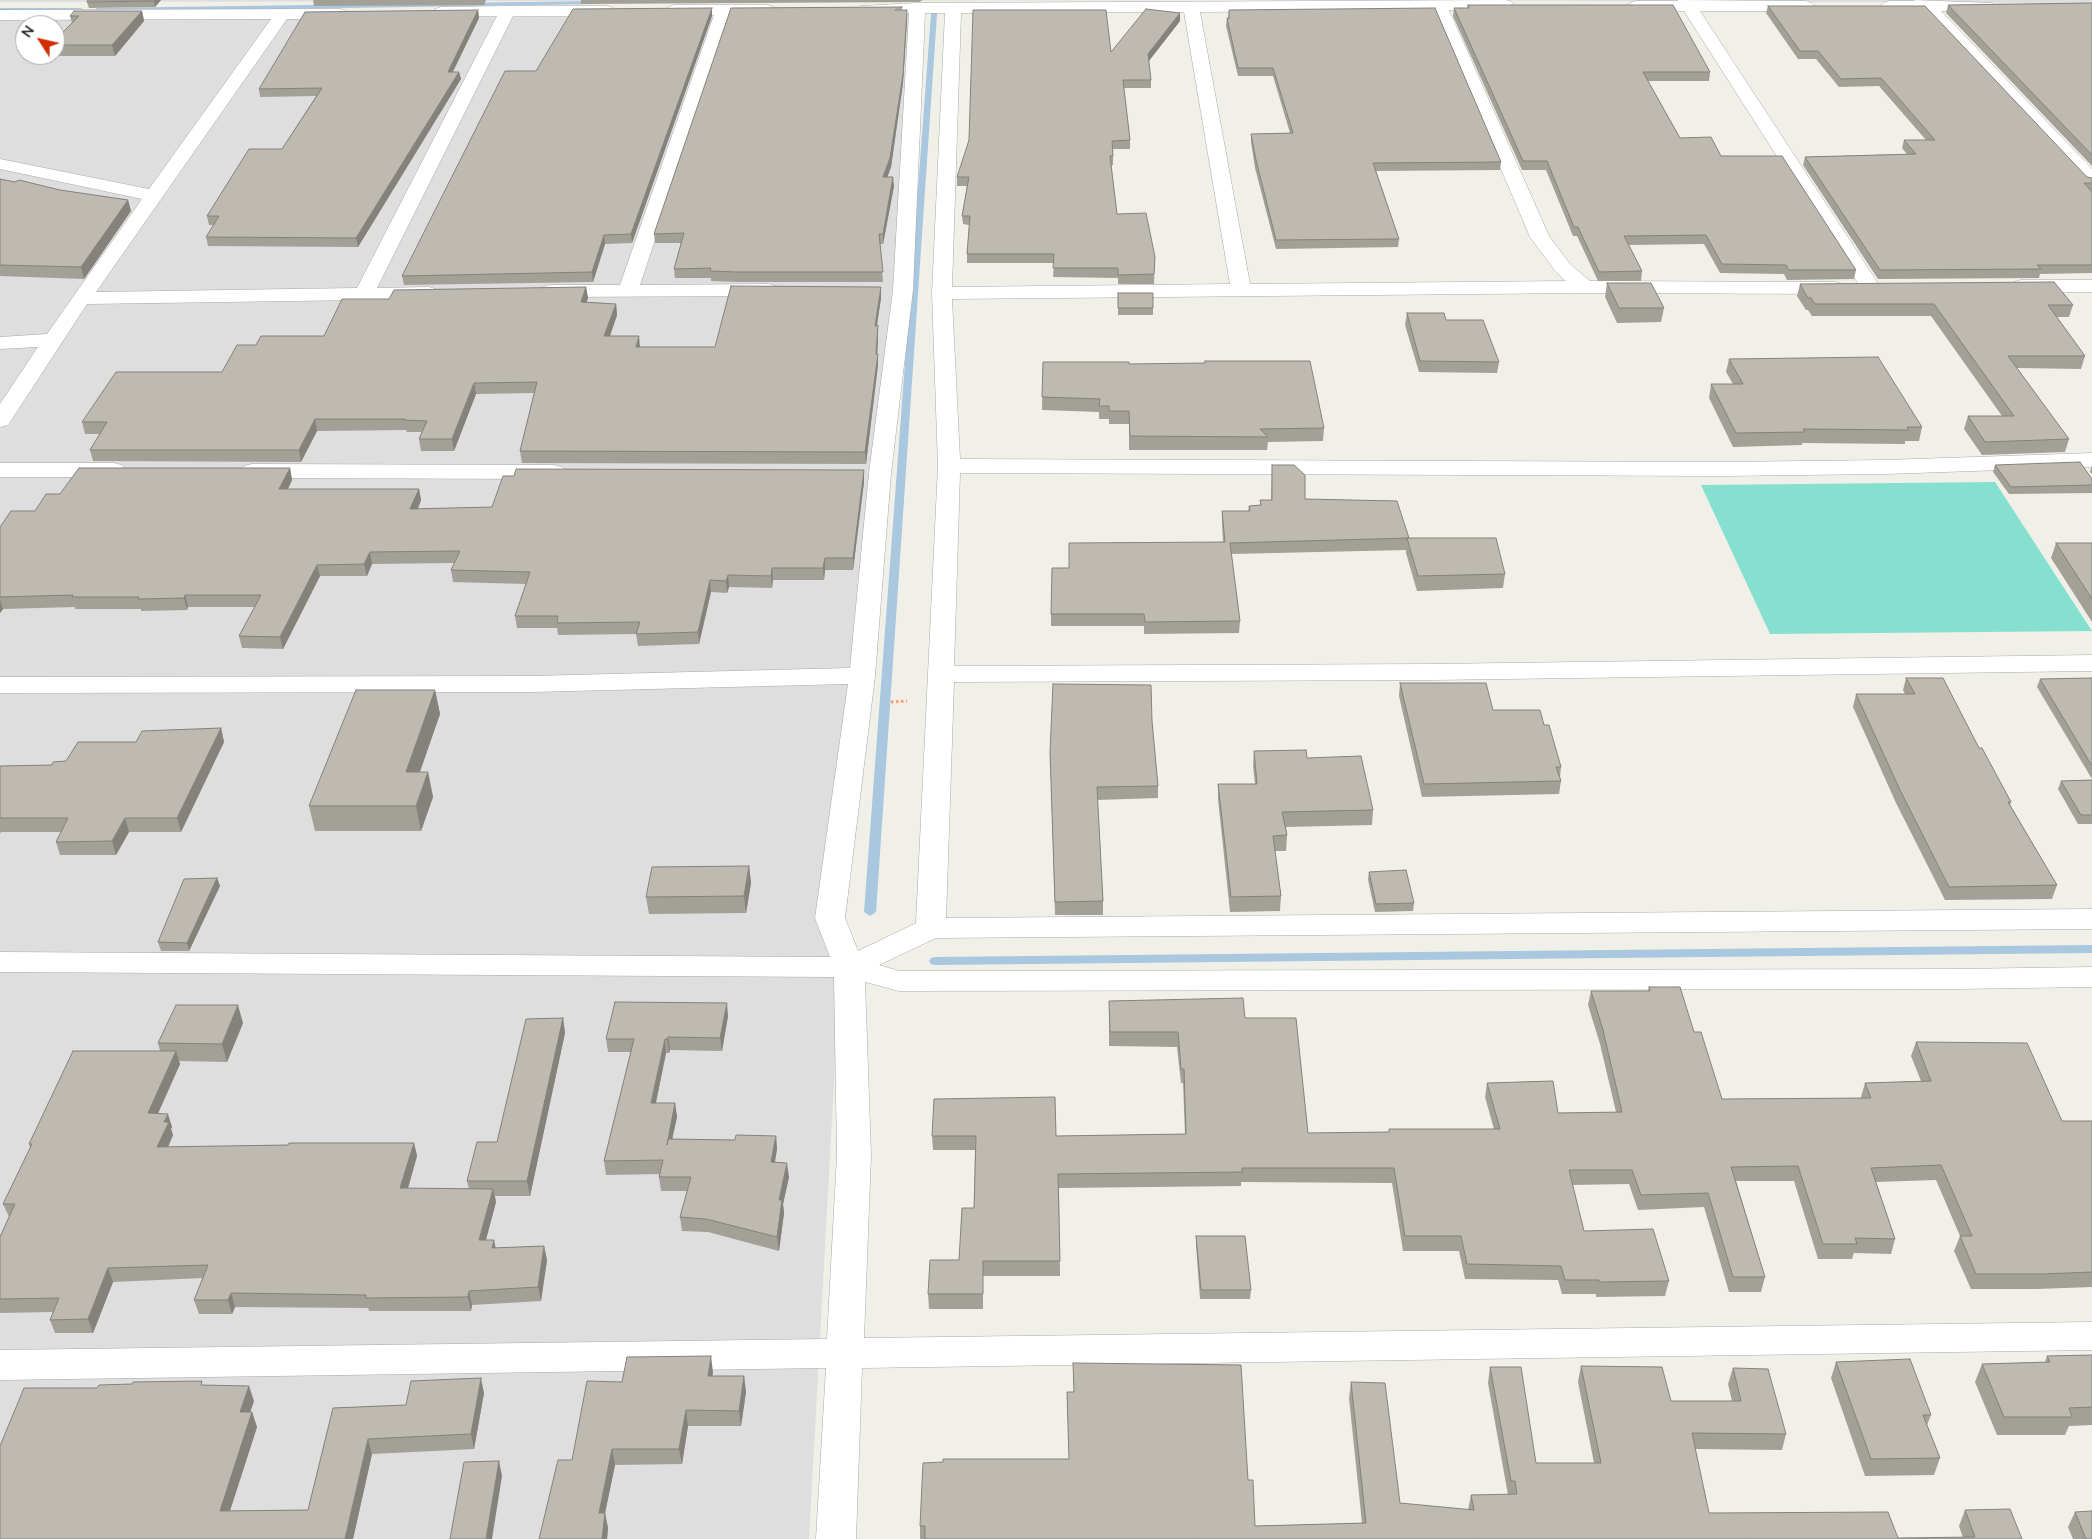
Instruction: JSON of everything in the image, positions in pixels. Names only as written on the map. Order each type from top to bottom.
[{"type":"street","points":[[849,9],[939,4],[1191,6],[1414,2],[1439,5],[1526,5]]},
{"type":"street","points":[[942,293],[1585,288],[1880,288],[1687,3]]},
{"type":"street","points":[[1622,6],[1687,3],[1819,6]]},
{"type":"street","points":[[1879,6],[1925,3],[2005,5]]},
{"type":"street","points":[[1925,3],[2092,180]]},
{"type":"street","points":[[836,1539],[854,1155],[849,967],[830,918],[862,676],[870,473],[893,290],[939,4]]},
{"type":"street","points":[[931,928],[949,466],[942,293],[939,4]]},
{"type":"street","points":[[1439,5],[1540,237],[1563,268],[1585,288]]},
{"type":"street","points":[[1191,6],[1241,291]]},
{"type":"street","points":[[656,10],[782,10]]},
{"type":"street","points":[[628,289],[724,10]]},
{"type":"street","points":[[430,12],[627,11]]},
{"type":"street","points":[[364,294],[508,12]]},
{"type":"street","points":[[0,420],[81,298],[283,14]]},
{"type":"street","points":[[0,15],[352,14]]},
{"type":"street","points":[[0,164],[154,196]]},
{"type":"street","points":[[2006,286],[2092,286]]},
{"type":"street","points":[[530,291],[628,289],[785,290]]},
{"type":"street","points":[[81,298],[452,292]]},
{"type":"street","points":[[0,343],[53,340]]},
{"type":"street","points":[[949,466],[1722,469],[1886,467],[2092,460]]},
{"type":"street","points":[[0,470],[138,470]]},
{"type":"street","points":[[228,471],[574,472]]},
{"type":"street","points":[[942,674],[1432,672],[2092,663]]},
{"type":"street","points":[[0,685],[522,684],[862,676]]},
{"type":"street","points":[[849,967],[931,928],[2092,919]]},
{"type":"street","points":[[0,962],[849,967],[900,980],[1956,979],[2092,977]]},
{"type":"street","points":[[0,1365],[2092,1336]]},
{"type":"shaded area","points":[[0,0],[1332,0],[0,2]]},
{"type":"shaded area","points":[[1332,0],[2092,0],[2092,3]]},
{"type":"shaded area","points":[[920,14],[837,1028],[809,1539],[0,1539],[0,18],[15,18],[15,65],[65,65],[65,18],[779,17]]},
{"type":"shaded area","points":[[1995,482],[2092,631],[1770,634],[1701,485]]},
{"type":"building","points":[[88,0],[155,0],[87,2]]},
{"type":"building","points":[[2092,3],[2092,155],[1948,5]]},
{"type":"building","points":[[1468,5],[1673,5],[1710,72],[1643,72],[1680,138],[1711,137],[1721,156],[1782,156],[1856,270],[1789,270],[1786,265],[1722,264],[1706,235],[1624,236],[1642,271],[1599,272],[1578,227],[1574,227],[1547,161],[1523,161],[1454,8],[1469,8]]},
{"type":"building","points":[[1768,6],[1925,6],[2087,177],[2092,178],[2092,183],[2084,183],[2092,192],[2092,265],[2037,265],[2041,269],[1880,270],[1805,157],[1916,154],[1904,140],[1935,140],[1881,78],[1841,79],[1818,51],[1800,51]]},
{"type":"building","points":[[902,7],[895,10],[907,10],[903,75],[890,158],[883,177],[893,177],[883,234],[879,234],[883,272],[736,272],[710,271],[711,268],[674,269],[684,233],[654,234],[731,8]]},
{"type":"building","points":[[712,8],[631,234],[604,235],[592,272],[402,276],[505,71],[536,71],[573,9]]},
{"type":"building","points":[[1435,8],[1501,162],[1373,163],[1399,239],[1276,240],[1251,134],[1293,133],[1273,68],[1238,68],[1227,18],[1229,19],[1229,10]]},
{"type":"building","points":[[1146,9],[1180,13],[1148,54],[1151,80],[1123,80],[1130,140],[1112,141],[1113,156],[1110,156],[1117,214],[1146,213],[1155,257],[1154,274],[1118,275],[1118,268],[1053,268],[1054,254],[967,254],[970,216],[962,216],[969,177],[957,177],[969,140],[973,10],[1106,10],[1111,52]]},
{"type":"building","points":[[478,10],[448,72],[459,72],[356,238],[206,237],[219,216],[207,216],[249,149],[282,149],[322,88],[259,89],[305,12]]},
{"type":"building","points":[[74,11],[142,11],[112,45],[65,45],[65,30],[79,16],[70,16]]},
{"type":"building","points":[[0,179],[15,182],[19,180],[60,190],[128,200],[81,267],[0,265]]},
{"type":"building","points":[[2054,282],[2073,305],[2048,305],[2085,356],[2008,356],[2069,439],[1985,442],[1968,416],[2014,416],[1934,304],[1815,304],[1811,298],[1808,298],[1800,284]]},
{"type":"building","points":[[1607,283],[1651,283],[1664,308],[1619,308]]},
{"type":"building","points":[[731,286],[881,287],[875,326],[878,325],[876,354],[878,354],[865,452],[520,451],[537,382],[474,383],[452,439],[419,439],[427,421],[405,419],[315,419],[299,450],[90,450],[107,422],[82,422],[116,372],[222,372],[237,345],[256,345],[261,336],[324,336],[342,299],[389,299],[394,290],[586,287],[581,302],[616,304],[604,336],[639,336],[636,347],[715,347]]},
{"type":"building","points":[[1118,293],[1153,293],[1153,308],[1118,308]]},
{"type":"building","points":[[1407,313],[1444,313],[1446,320],[1483,320],[1499,362],[1420,361]]},
{"type":"building","points":[[1878,357],[1922,427],[1907,427],[1908,430],[1803,429],[1805,432],[1736,433],[1711,384],[1743,384],[1729,359]]},
{"type":"building","points":[[1205,361],[1310,361],[1324,428],[1260,429],[1268,437],[1130,436],[1129,411],[1109,411],[1109,406],[1099,406],[1100,399],[1042,397],[1043,362],[1129,362],[1129,364],[1205,363]]},
{"type":"building","points":[[2080,462],[2092,479],[2092,485],[2011,487],[1995,465]]},
{"type":"building","points":[[1272,465],[1294,465],[1305,475],[1305,499],[1397,501],[1409,538],[1230,543],[1240,621],[1145,622],[1144,614],[1051,614],[1052,568],[1069,568],[1069,543],[1225,542],[1222,511],[1250,511],[1249,506],[1261,505],[1260,500],[1272,500]]},
{"type":"building","points":[[79,468],[290,468],[279,489],[419,489],[410,509],[492,507],[503,476],[514,476],[516,469],[864,470],[853,558],[825,558],[823,568],[772,568],[771,576],[728,575],[726,581],[710,580],[698,632],[636,634],[640,622],[557,623],[558,616],[515,616],[530,572],[451,570],[460,551],[370,552],[364,564],[317,565],[280,637],[239,636],[261,595],[185,595],[184,598],[138,599],[139,597],[72,597],[73,595],[0,597],[0,527],[11,511],[35,511],[46,494],[60,494]]},
{"type":"building","points":[[1407,538],[1496,538],[1505,574],[1418,576]]},
{"type":"building","points":[[2056,543],[2092,543],[2092,599]]},
{"type":"building","points":[[1906,678],[1943,678],[1979,748],[1982,748],[2011,802],[2008,802],[2057,885],[1949,887],[1900,790],[1856,694],[1915,694]]},
{"type":"building","points":[[2092,678],[2092,766],[2040,679]]},
{"type":"building","points":[[1400,683],[1486,683],[1493,710],[1540,710],[1544,725],[1549,725],[1561,767],[1556,767],[1561,781],[1424,784]]},
{"type":"building","points":[[1053,684],[1151,685],[1158,786],[1097,787],[1103,901],[1055,902],[1050,752]]},
{"type":"building","points":[[356,690],[435,690],[406,772],[428,772],[416,806],[309,806]]},
{"type":"building","points":[[221,728],[177,818],[125,818],[112,841],[56,842],[68,818],[0,818],[0,766],[52,765],[53,762],[66,761],[78,742],[136,742],[142,731]]},
{"type":"building","points":[[1306,750],[1307,758],[1361,756],[1373,810],[1282,812],[1287,835],[1273,836],[1281,896],[1231,897],[1218,784],[1257,784],[1254,751]]},
{"type":"building","points":[[2092,780],[2092,815],[2081,815],[2061,781]]},
{"type":"building","points":[[749,866],[744,896],[646,897],[652,867]]},
{"type":"building","points":[[1406,870],[1414,903],[1376,904],[1369,872]]},
{"type":"building","points":[[217,878],[187,943],[158,942],[184,879]]},
{"type":"building","points":[[1649,987],[1680,987],[1694,1032],[1701,1032],[1722,1099],[1871,1098],[1865,1083],[1931,1081],[1916,1042],[2027,1043],[2062,1121],[2092,1121],[2092,1272],[1976,1274],[1960,1236],[1972,1236],[1941,1165],[1871,1168],[1895,1239],[1855,1238],[1857,1244],[1823,1244],[1798,1166],[1731,1167],[1765,1277],[1733,1277],[1708,1193],[1641,1195],[1632,1170],[1569,1170],[1584,1231],[1653,1229],[1669,1281],[1599,1282],[1599,1280],[1565,1280],[1561,1266],[1467,1264],[1461,1236],[1405,1236],[1394,1168],[1242,1168],[1242,1172],[1058,1174],[1060,1261],[983,1261],[983,1294],[928,1294],[930,1260],[959,1260],[962,1208],[974,1208],[976,1136],[932,1136],[934,1099],[1055,1097],[1056,1136],[1186,1134],[1184,1069],[1181,1069],[1178,1032],[1110,1032],[1109,1001],[1243,998],[1245,1018],[1296,1018],[1308,1133],[1389,1132],[1389,1129],[1500,1129],[1487,1083],[1553,1081],[1558,1113],[1622,1112],[1603,1030],[1591,991],[1650,991]]},
{"type":"building","points":[[615,1002],[727,1003],[720,1038],[668,1037],[665,1039],[651,1103],[675,1103],[668,1139],[735,1140],[736,1135],[776,1136],[771,1162],[787,1163],[779,1200],[782,1200],[777,1237],[706,1219],[680,1217],[691,1177],[659,1177],[663,1160],[604,1161],[634,1039],[606,1039]]},
{"type":"building","points":[[176,1005],[238,1005],[222,1044],[158,1043]]},
{"type":"building","points":[[563,1018],[527,1181],[467,1181],[477,1142],[497,1142],[526,1019]]},
{"type":"building","points":[[73,1051],[176,1051],[148,1113],[168,1114],[164,1122],[169,1122],[157,1147],[288,1145],[289,1143],[414,1143],[400,1188],[493,1189],[479,1240],[494,1240],[492,1248],[544,1246],[538,1287],[469,1291],[468,1297],[366,1298],[366,1295],[231,1293],[228,1300],[194,1300],[208,1265],[108,1268],[88,1319],[50,1320],[59,1298],[0,1299],[0,1237],[15,1204],[3,1204]]},
{"type":"building","points":[[1196,1236],[1245,1236],[1251,1290],[1201,1290]]},
{"type":"building","points":[[2092,1355],[2092,1407],[2069,1408],[2072,1417],[2004,1417],[1982,1364],[2050,1362],[2047,1356]]},
{"type":"building","points":[[711,1356],[708,1376],[744,1376],[739,1411],[686,1410],[679,1449],[612,1449],[599,1513],[605,1513],[602,1539],[539,1539],[558,1460],[572,1460],[587,1381],[622,1382],[627,1357]]},
{"type":"building","points":[[1910,1359],[1931,1415],[1923,1415],[1940,1458],[1871,1459],[1836,1362]]},
{"type":"building","points":[[1073,1363],[1241,1365],[1248,1480],[1253,1480],[1255,1526],[1366,1523],[1351,1382],[1385,1383],[1400,1503],[1474,1510],[1471,1495],[1517,1494],[1515,1481],[1511,1481],[1490,1367],[1521,1367],[1536,1463],[1601,1463],[1581,1366],[1662,1367],[1671,1401],[1741,1401],[1733,1368],[1768,1369],[1786,1434],[1692,1433],[1709,1513],[1888,1512],[1898,1538],[1975,1537],[1965,1510],[2010,1509],[2022,1539],[925,1539],[925,1526],[920,1526],[923,1463],[943,1462],[943,1459],[1069,1459],[1067,1392],[1074,1392]]},
{"type":"building","points":[[481,1378],[471,1434],[368,1439],[345,1539],[0,1539],[0,1446],[24,1388],[97,1388],[99,1385],[132,1384],[133,1382],[202,1381],[201,1385],[249,1386],[240,1412],[252,1412],[220,1511],[308,1510],[333,1408],[406,1405],[411,1381]]},
{"type":"building","points":[[499,1461],[486,1539],[450,1539],[464,1462]]},
{"type":"building","points":[[2092,1511],[2092,1539],[2086,1539],[2075,1512]]},
{"type":"waterway","points":[[97,10],[596,3]]},
{"type":"waterway","points":[[0,10],[81,10]]},
{"type":"waterway","points":[[870,912],[934,14]]},
{"type":"waterway","points":[[935,961],[2092,949]]}]
